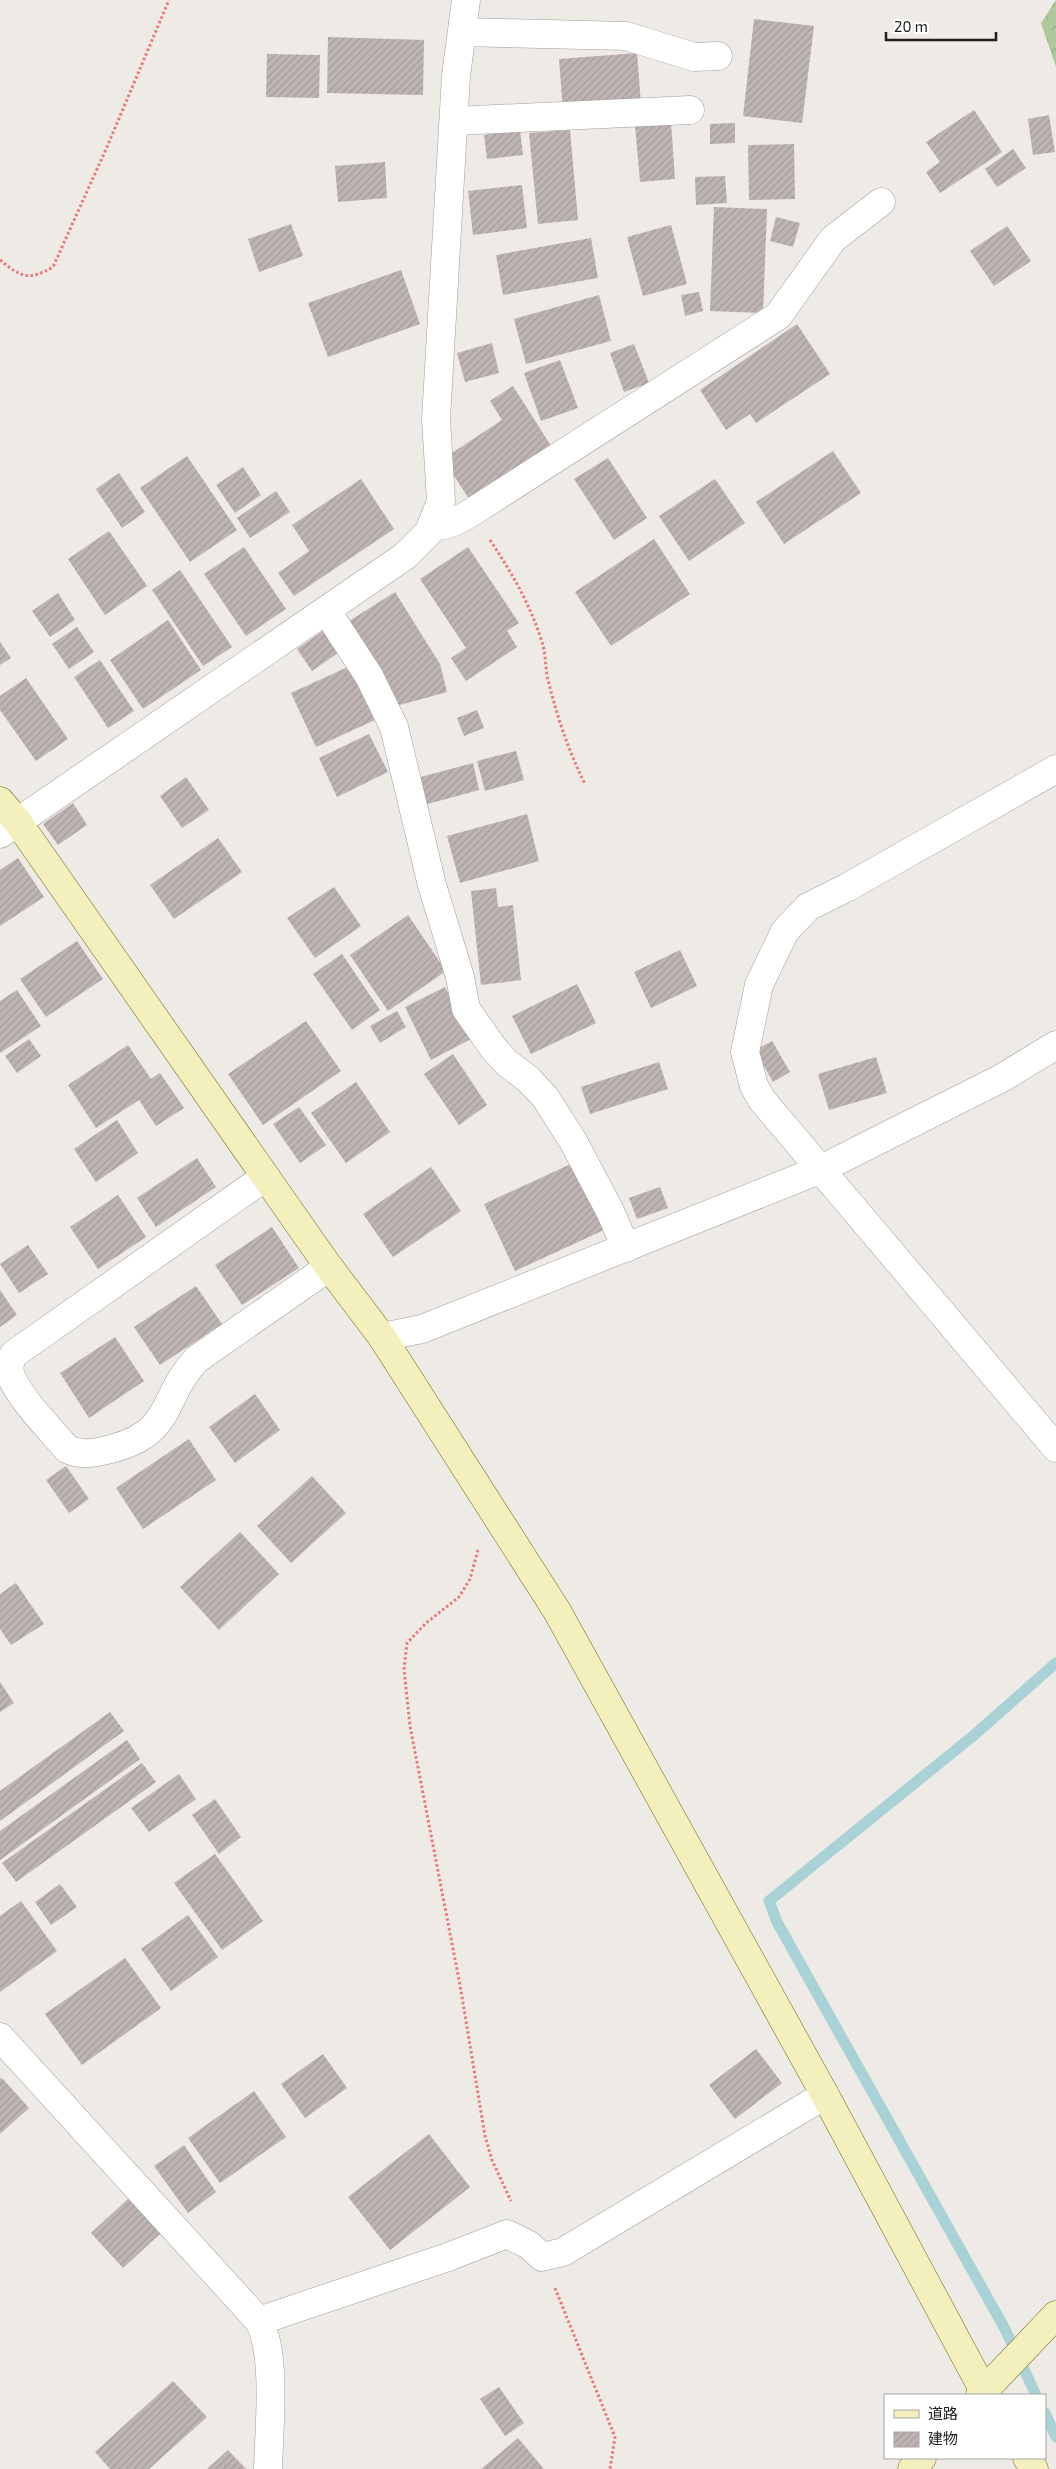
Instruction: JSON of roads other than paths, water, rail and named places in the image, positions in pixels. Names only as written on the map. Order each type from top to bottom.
[{"type":"street","points":[[9,828],[405,556],[429,532],[441,501],[436,419],[456,76],[466,0]]},
{"type":"street","points":[[462,32],[626,36],[694,57],[718,56]]},
{"type":"street","points":[[454,121],[690,110]]},
{"type":"street","points":[[431,526],[441,527],[472,512],[778,316],[797,293],[834,239],[844,229],[881,202]]},
{"type":"street","points":[[326,610],[369,676],[394,727],[432,885],[460,977],[466,1009],[494,1049],[507,1063],[528,1079],[544,1097],[573,1141],[610,1211],[626,1248]]},
{"type":"street","points":[[1056,769],[808,908],[785,930],[759,985],[745,1052],[754,1086],[762,1100],[819,1170],[1056,1448]]},
{"type":"street","points":[[0,801],[9,828],[382,1337],[557,1611],[825,2095],[984,2394],[1056,2315]]},
{"type":"street","points":[[382,1337],[422,1329],[819,1170],[1000,1079],[1056,1045]]},
{"type":"street","points":[[265,1177],[14,1354],[9,1360],[10,1375],[18,1388],[67,1449],[77,1454],[95,1454],[131,1444],[153,1430],[166,1412],[185,1371],[197,1359],[329,1267]]},
{"type":"street","points":[[0,2037],[259,2320],[269,2354],[268,2469]]},
{"type":"street","points":[[259,2320],[448,2257],[507,2234],[529,2244],[542,2257],[563,2252],[825,2095]]},
{"type":"street","points":[[912,2469],[921,2459]]},
{"type":"waterway","points":[[1036,2394],[1005,2329],[777,1922],[769,1901],[973,1736],[1056,1663]]},
{"type":"waterway","points":[[1046,2415],[1056,2437]]}]
